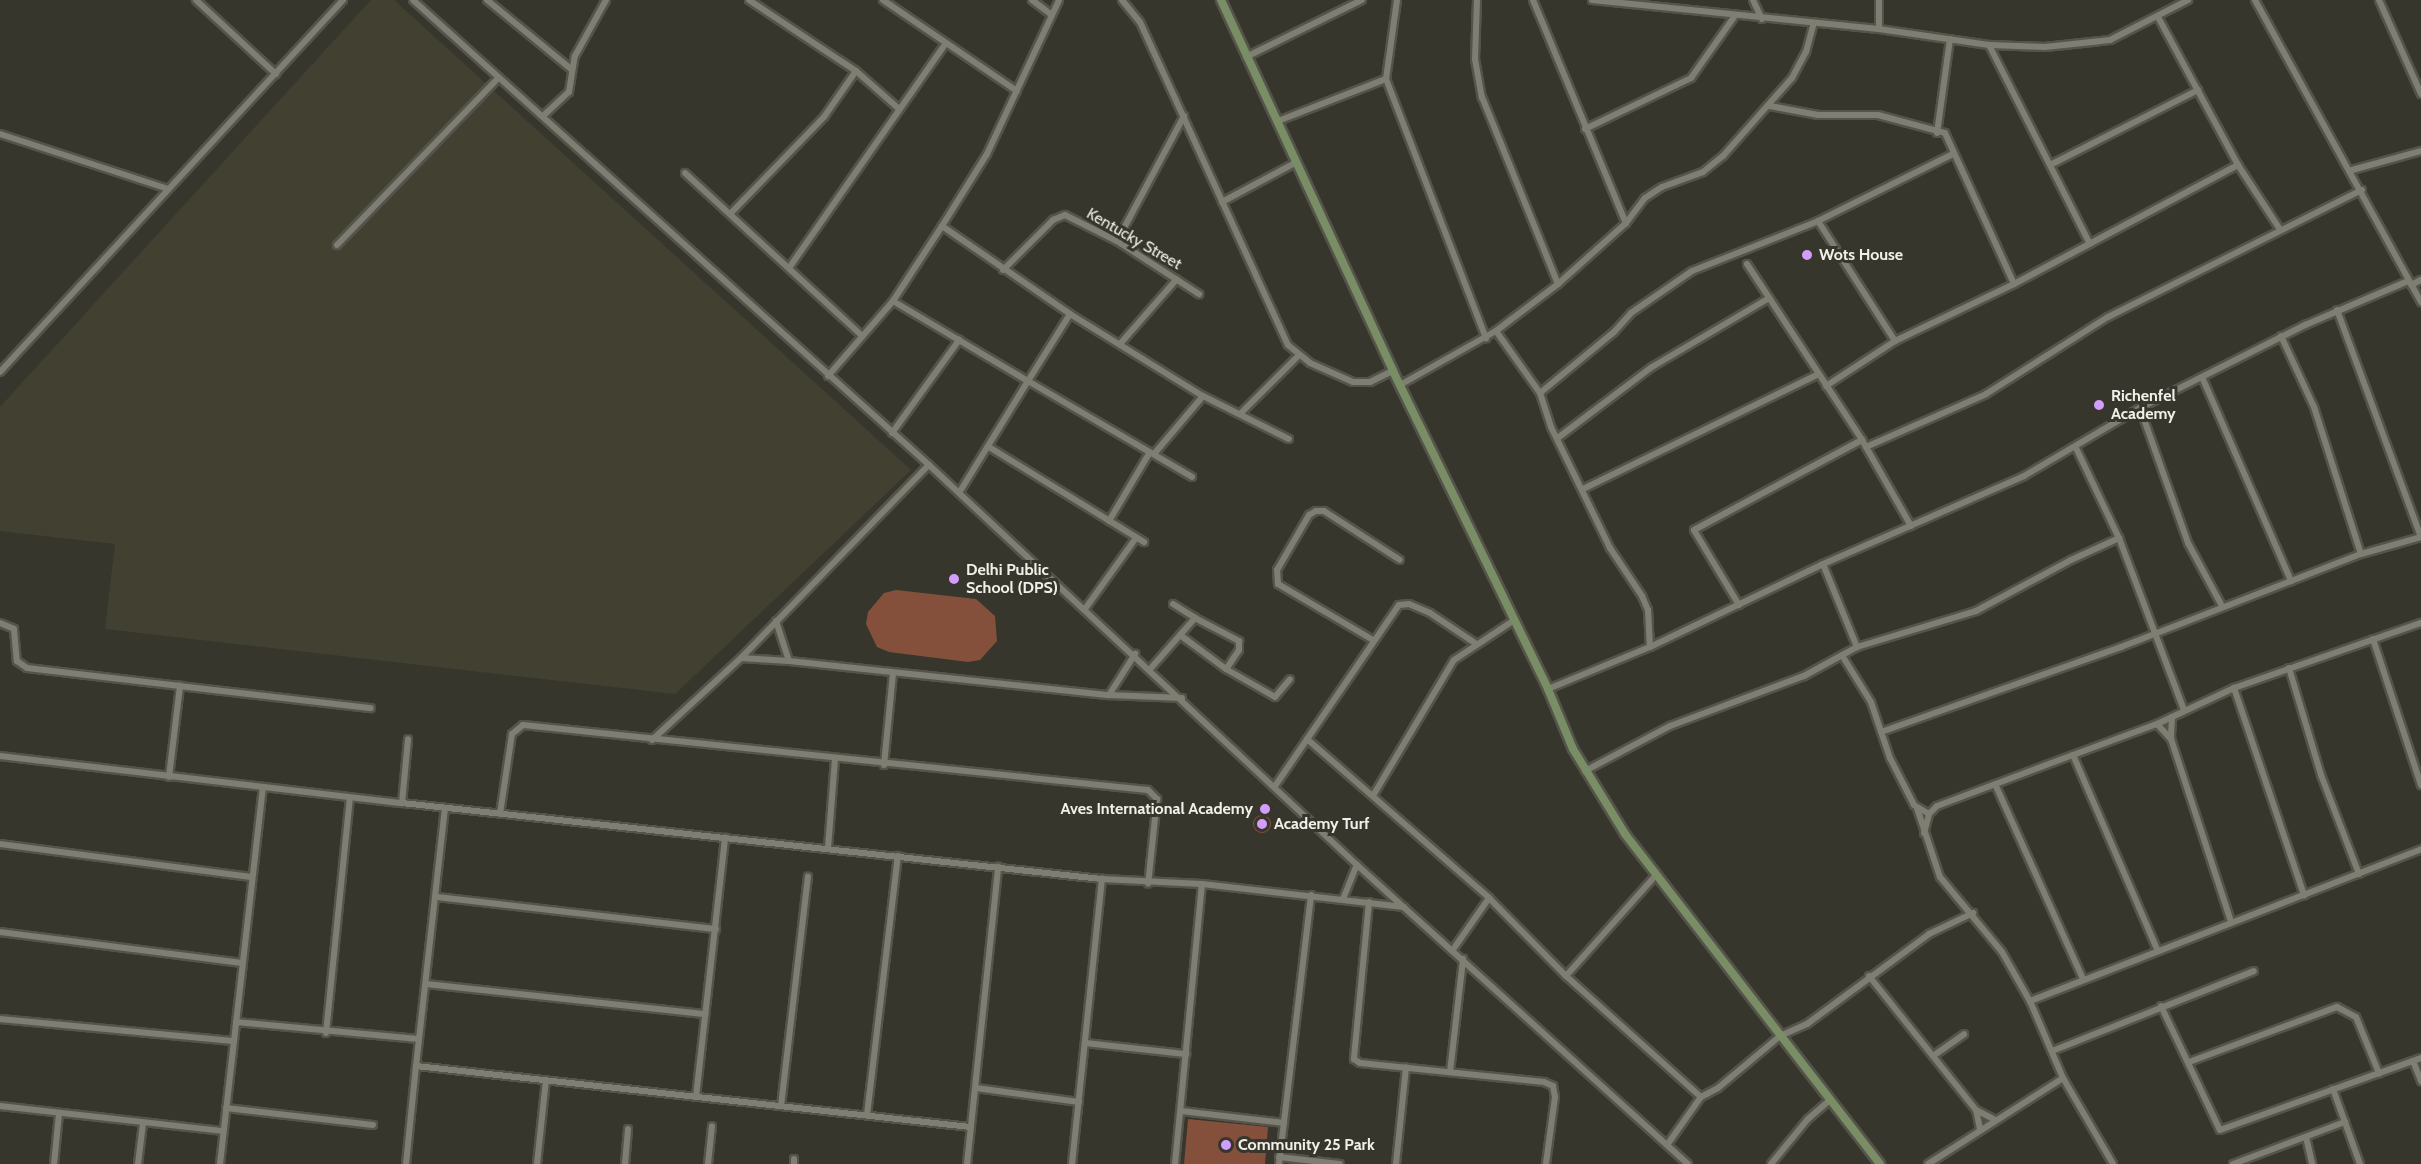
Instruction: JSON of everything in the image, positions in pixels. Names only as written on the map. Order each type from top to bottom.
[{"type":"street","points":[[196,0],[276,74]]},
{"type":"street","points":[[0,372],[343,0]]},
{"type":"street","points":[[413,0],[929,465],[1150,668],[1357,865],[1688,1164]]},
{"type":"street","points":[[488,0],[571,69],[575,76],[569,92],[543,116]]},
{"type":"street","points":[[571,69],[606,0]]},
{"type":"street","points":[[748,0],[856,71],[898,108]]},
{"type":"street","points":[[883,0],[1017,91]]},
{"type":"street","points":[[1032,0],[1052,15]]},
{"type":"street","points":[[828,376],[893,301],[987,154],[1059,0]]},
{"type":"street","points":[[1122,0],[1140,22],[1288,345],[1299,355],[1336,378],[1353,382],[1370,382],[1393,371]]},
{"type":"street","points":[[1221,0],[1393,371],[1548,688],[1585,771],[1656,875],[1880,1164]]},
{"type":"street","points":[[1344,0],[1349,7]]},
{"type":"street","points":[[1246,57],[1362,0]]},
{"type":"street","points":[[1397,0],[1386,79],[1486,338]]},
{"type":"street","points":[[1477,0],[1475,59],[1482,97],[1558,284]]},
{"type":"street","points":[[1533,0],[1626,223]]},
{"type":"street","points":[[1592,0],[1633,3],[1762,20],[1879,29],[1989,45],[2094,44],[2126,35],[2188,0]]},
{"type":"street","points":[[1753,0],[1762,20]]},
{"type":"street","points":[[1879,0],[1879,29]]},
{"type":"street","points":[[2256,0],[2352,170],[2421,302]]},
{"type":"street","points":[[2379,0],[2421,94]]},
{"type":"street","points":[[1585,129],[1690,78],[1734,17]]},
{"type":"street","points":[[2158,17],[2238,165],[2279,228]]},
{"type":"street","points":[[1400,385],[1486,338],[1558,284],[1626,223],[1633,209],[1662,186],[1713,165],[1770,106],[1799,68],[1814,25]]},
{"type":"street","points":[[1938,133],[1950,39]]},
{"type":"street","points":[[789,268],[898,108],[946,43]]},
{"type":"street","points":[[1989,45],[2052,164],[2090,244]]},
{"type":"street","points":[[730,213],[824,117],[856,71]]},
{"type":"street","points":[[337,245],[498,78]]},
{"type":"street","points":[[1278,121],[1386,79]]},
{"type":"street","points":[[2052,164],[2198,90]]},
{"type":"street","points":[[1770,106],[1803,113],[1878,115],[1938,133],[1945,133],[2014,284]]},
{"type":"street","points":[[1117,241],[1184,116]]},
{"type":"street","points":[[0,134],[168,189]]},
{"type":"street","points":[[2352,170],[2421,151]]},
{"type":"street","points":[[1540,393],[1614,332],[1631,313],[1692,271],[1818,221],[1953,154]]},
{"type":"street","points":[[1222,202],[1297,162]]},
{"type":"street","points":[[1826,386],[1895,341],[2014,284],[2238,165]]},
{"type":"street","points":[[685,173],[862,336]]},
{"type":"street","points":[[1866,447],[1986,394],[2108,317],[2279,228],[2362,190]]},
{"type":"street","name":"Kentucky Street","points":[[1003,270],[1053,220],[1065,215],[1117,241],[1199,294]]},
{"type":"street","points":[[1818,221],[1895,341]]},
{"type":"street","points":[[942,226],[1070,314],[1203,396],[1289,439]]},
{"type":"street","points":[[1748,264],[1817,375],[1862,440],[1911,526]]},
{"type":"street","points":[[1120,344],[1177,279]]},
{"type":"street","points":[[1548,688],[1650,648],[1823,564],[2024,476],[2076,448],[2140,408],[2282,336],[2337,310],[2421,280]]},
{"type":"street","points":[[1559,437],[1652,367],[1769,298]]},
{"type":"street","points":[[893,301],[1192,477]]},
{"type":"street","points":[[1881,732],[2158,632],[2361,554],[2421,537],[2337,310]]},
{"type":"street","points":[[959,493],[1070,314]]},
{"type":"street","points":[[1496,331],[1540,393],[1551,427],[1559,437],[1610,548],[1642,596],[1648,610],[1650,648]]},
{"type":"street","points":[[2282,336],[2314,406],[2361,554]]},
{"type":"street","points":[[892,433],[959,340]]},
{"type":"street","points":[[1241,413],[1299,355]]},
{"type":"street","points":[[1583,489],[1817,375]]},
{"type":"street","points":[[2202,378],[2290,580]]},
{"type":"street","points":[[1109,521],[1152,453],[1203,396]]},
{"type":"street","points":[[2140,408],[2188,543],[2222,606]]},
{"type":"street","points":[[1739,605],[1694,530],[1862,440]]},
{"type":"street","points":[[989,447],[1144,542]]},
{"type":"street","points":[[2076,448],[2119,538],[2158,632],[2184,710]]},
{"type":"street","points":[[652,740],[741,658],[929,465]]},
{"type":"street","points":[[1373,640],[1278,584],[1277,570],[1309,515],[1316,511],[1324,511],[1400,560]]},
{"type":"street","points":[[1085,609],[1136,538]]},
{"type":"street","points":[[1585,771],[1670,726],[1804,676],[1843,657],[1857,647],[1976,611],[2071,560],[2119,538]]},
{"type":"street","points":[[1823,564],[1857,647]]},
{"type":"street","points":[[1173,604],[1239,641],[1239,650],[1226,669]]},
{"type":"street","points":[[1275,786],[1373,640],[1404,604],[1430,613],[1475,643]]},
{"type":"street","points":[[1150,668],[1195,618]]},
{"type":"street","points":[[776,621],[789,661]]},
{"type":"street","points":[[1374,794],[1449,667],[1475,643],[1514,621]]},
{"type":"street","points":[[0,623],[14,630],[17,661],[27,668],[371,708]]},
{"type":"street","points":[[1924,833],[1929,814],[1937,806],[2157,724],[2234,688],[2421,623]]},
{"type":"street","points":[[1180,635],[1226,669],[1275,697],[1290,679]]},
{"type":"street","points":[[2373,639],[2421,785]]},
{"type":"street","points":[[1109,694],[1135,654]]},
{"type":"street","points":[[1843,657],[1871,702],[1881,732],[1917,808],[1940,877],[1954,897],[1973,913],[2030,1001],[2062,1078],[2113,1164]]},
{"type":"street","points":[[741,658],[1109,694],[1182,698]]},
{"type":"street","points":[[2289,668],[2321,775],[2359,874]]},
{"type":"street","points":[[884,765],[893,674]]},
{"type":"street","points":[[169,777],[180,686]]},
{"type":"street","points":[[2234,688],[2304,895]]},
{"type":"street","points":[[2172,717],[2171,739],[2231,921]]},
{"type":"street","points":[[2157,724],[2171,739]]},
{"type":"street","points":[[500,814],[516,728],[1148,790],[1157,799],[1148,884]]},
{"type":"street","points":[[402,803],[408,739]]},
{"type":"street","points":[[1308,739],[1374,794],[1489,898],[1566,976],[1701,1097]]},
{"type":"street","points":[[2073,755],[2157,949]]},
{"type":"street","points":[[0,756],[445,809],[828,848],[1148,884],[1203,884],[1405,907]]},
{"type":"street","points":[[828,848],[836,760]]},
{"type":"street","points":[[1995,784],[2083,979]]},
{"type":"street","points":[[220,1164],[241,963],[263,787]]},
{"type":"street","points":[[326,1033],[350,798]]},
{"type":"street","points":[[1917,808],[1929,814]]},
{"type":"street","points":[[406,1164],[418,1039],[438,897],[445,809]]},
{"type":"street","points":[[696,1097],[725,838]]},
{"type":"street","points":[[0,844],[252,877]]},
{"type":"street","points":[[2030,1001],[2157,949],[2421,849]]},
{"type":"street","points":[[867,1114],[898,856]]},
{"type":"street","points":[[1343,899],[1357,865]]},
{"type":"street","points":[[967,1164],[998,867]]},
{"type":"street","points":[[1566,976],[1656,875]]},
{"type":"street","points":[[782,1106],[808,877]]},
{"type":"street","points":[[1072,1164],[1102,879]]},
{"type":"street","points":[[1175,1164],[1203,884]]},
{"type":"street","points":[[1311,896],[1279,1161],[1340,1164]]},
{"type":"street","points":[[438,897],[716,929]]},
{"type":"street","points":[[1452,951],[1489,898]]},
{"type":"street","points":[[1370,902],[1353,1054],[1360,1063],[1544,1082],[1552,1086],[1555,1097],[1546,1164]]},
{"type":"street","points":[[1667,1145],[1701,1097],[1718,1088],[1780,1036],[1807,1023],[1929,933],[1973,913]]},
{"type":"street","points":[[0,932],[241,963]]},
{"type":"street","points":[[1450,1072],[1463,959]]},
{"type":"street","points":[[2052,1051],[2254,971]]},
{"type":"street","points":[[1869,976],[1976,1110],[1994,1119]]},
{"type":"street","points":[[427,984],[705,1014]]},
{"type":"street","points":[[2161,1006],[2220,1130],[2421,1058]]},
{"type":"street","points":[[2189,1062],[2337,1007],[2356,1017],[2379,1073]]},
{"type":"street","points":[[0,1019],[233,1041]]},
{"type":"street","points":[[236,1022],[326,1033],[418,1039]]},
{"type":"street","points":[[1933,1056],[1964,1034]]},
{"type":"street","points":[[1086,1043],[1186,1054]]},
{"type":"street","points":[[2413,1061],[2421,1082]]},
{"type":"street","points":[[416,1066],[970,1127]]},
{"type":"street","points":[[1396,1164],[1406,1068]]},
{"type":"street","points":[[1928,1164],[1994,1119],[2062,1078]]},
{"type":"street","points":[[537,1164],[546,1080]]},
{"type":"street","points":[[976,1088],[1079,1101]]},
{"type":"street","points":[[2333,1089],[2360,1164]]},
{"type":"street","points":[[1771,1164],[1808,1119],[1830,1100]]},
{"type":"street","points":[[0,1106],[222,1131]]},
{"type":"street","points":[[226,1108],[373,1125]]},
{"type":"street","points":[[1976,1110],[1980,1129]]},
{"type":"street","points":[[1181,1111],[1284,1123]]},
{"type":"street","points":[[54,1164],[59,1114]]},
{"type":"street","points":[[2233,1164],[2345,1122]]},
{"type":"street","points":[[138,1164],[142,1123]]},
{"type":"street","points":[[708,1164],[712,1126]]},
{"type":"street","points":[[625,1164],[628,1130]]},
{"type":"street","points":[[2306,1137],[2312,1164]]},
{"type":"shaded area","points":[[371,0],[394,0],[911,470],[675,694],[105,629],[115,544],[0,531],[0,407]]},
{"type":"shaded area","points":[[896,590],[976,599],[995,616],[997,641],[980,660],[968,662],[889,652],[877,647],[866,624],[868,612],[884,593]]},
{"type":"shaded area","name":"Academy Turf","points":[[1258,815],[1266,815],[1271,820],[1269,831],[1258,833],[1253,828],[1253,820]]},
{"type":"shaded area","name":"Community 25 Park","points":[[1188,1119],[1268,1127],[1265,1164],[1184,1164]]},
{"type":"place","name":"Wots House","points":[[1807,255]]},
{"type":"place","name":"Richenfel Academy","points":[[2099,405]]},
{"type":"place","name":"Delhi Public School (DPS)","points":[[954,579]]},
{"type":"place","name":"Aves International Academy","points":[[1265,809]]},
{"type":"place","name":"Academy Turf","points":[[1262,824]]},
{"type":"place","name":"Community 25 Park","points":[[1226,1145]]}]
